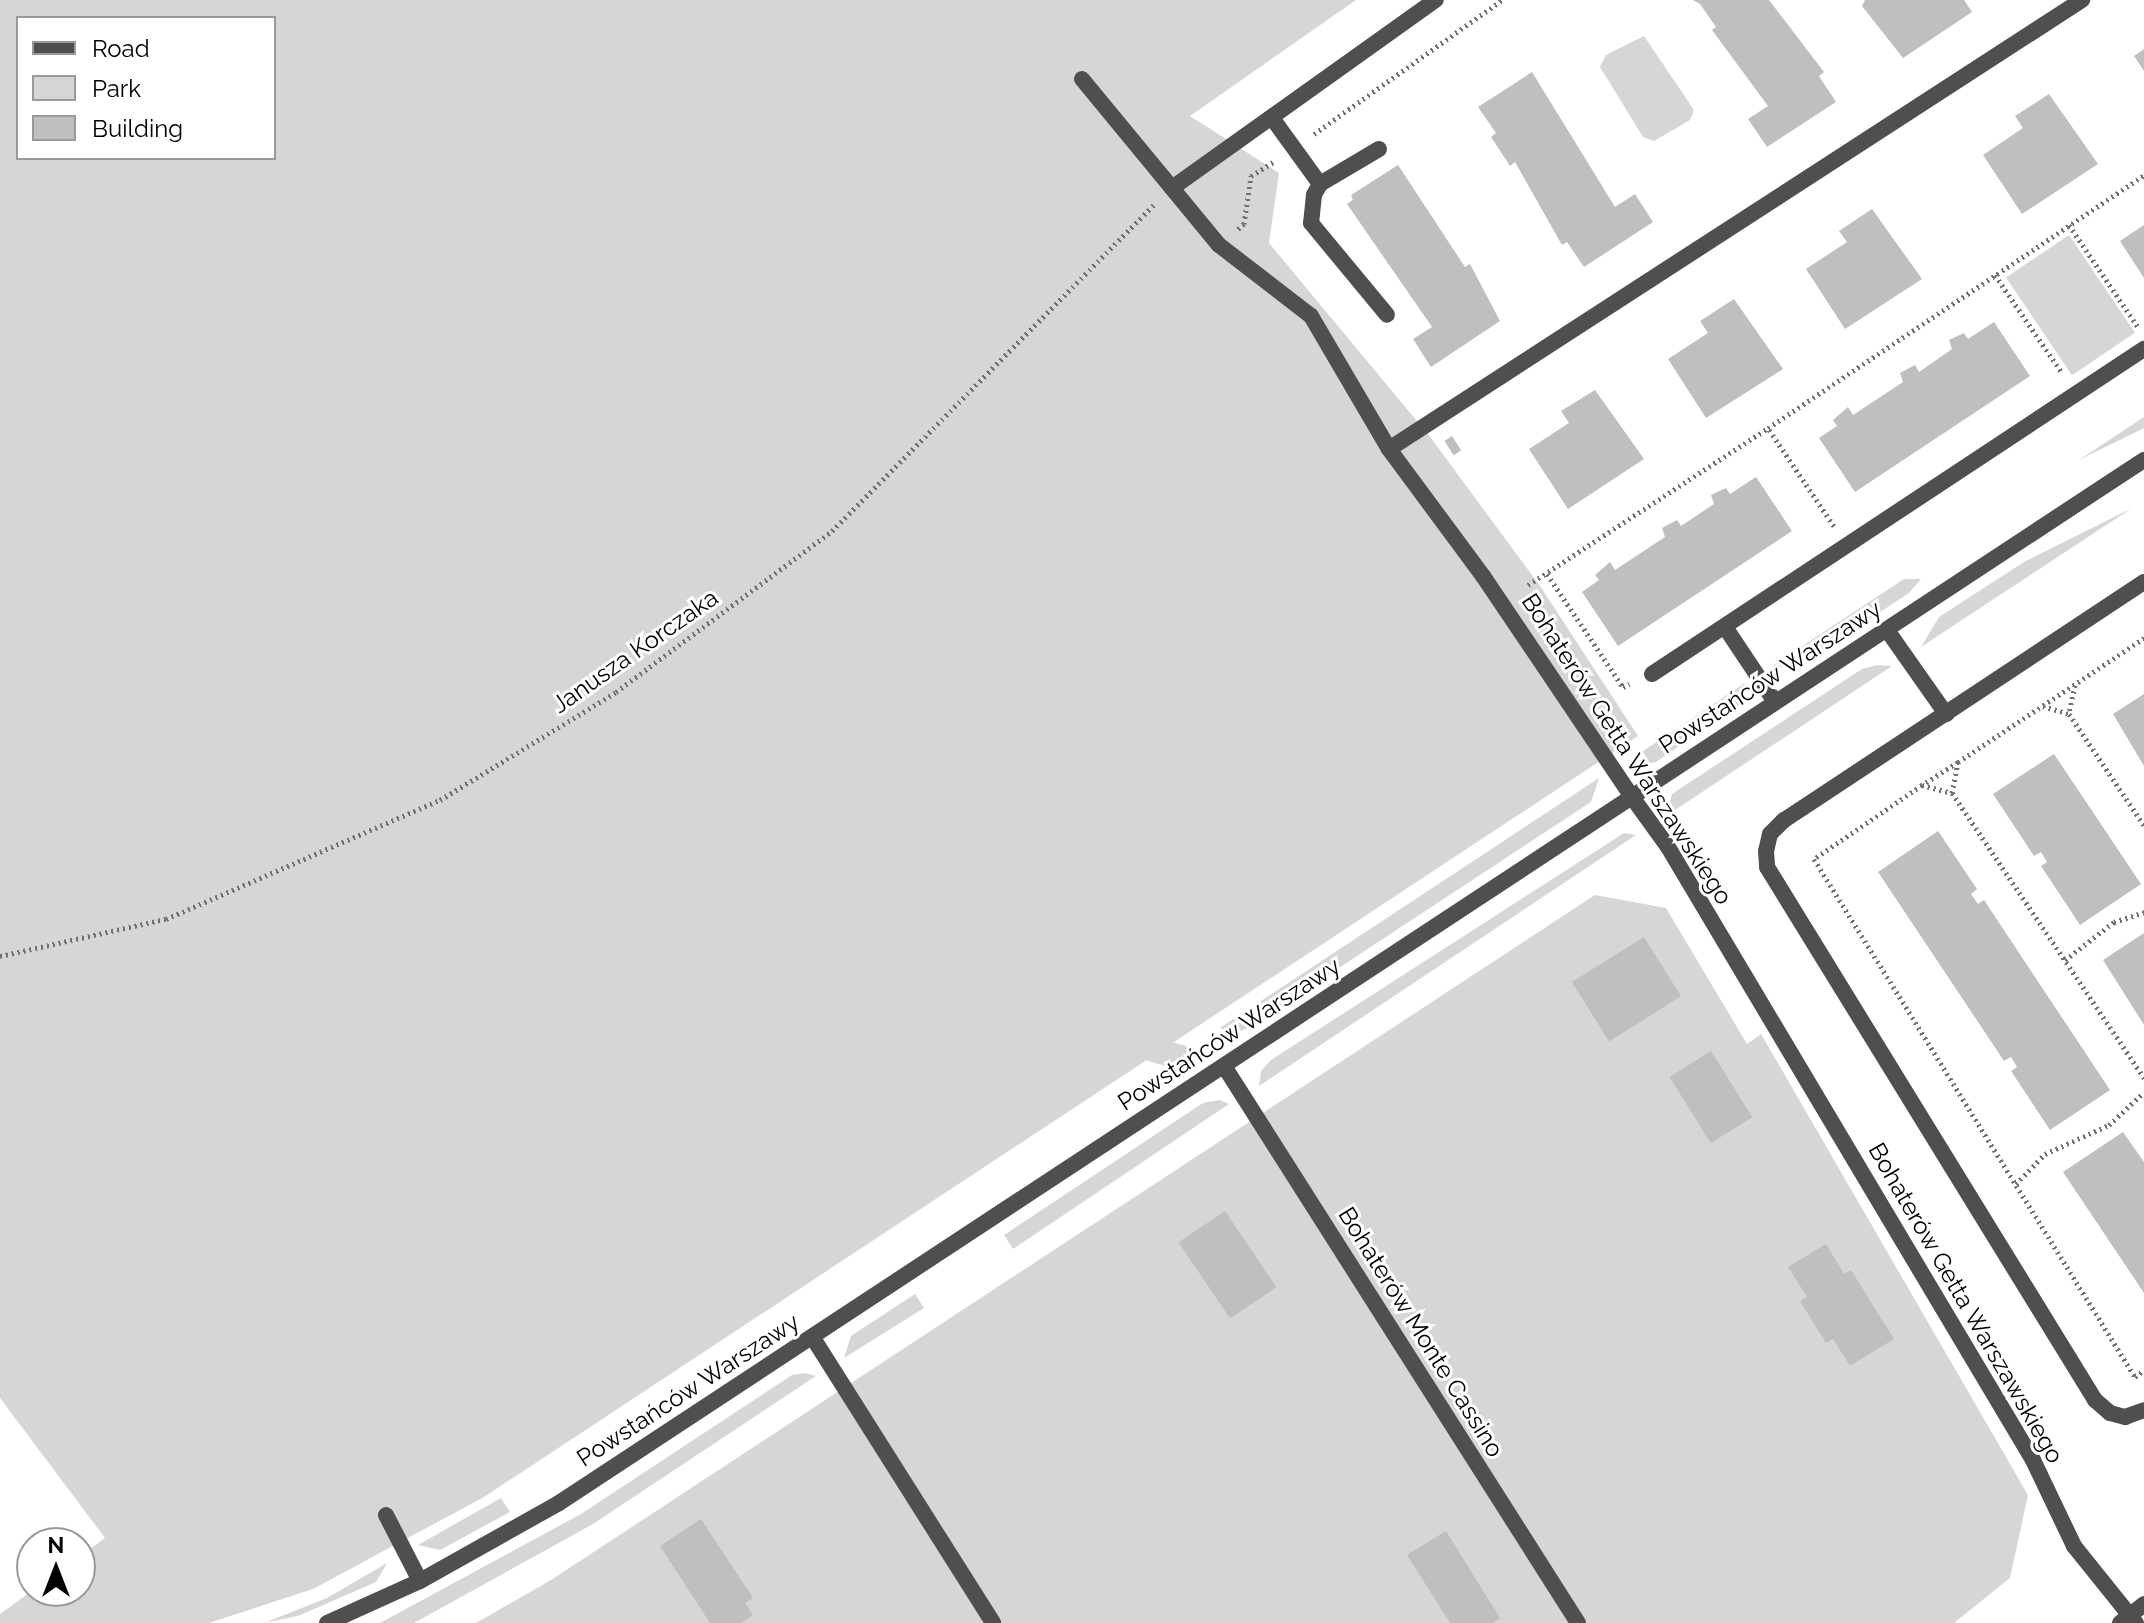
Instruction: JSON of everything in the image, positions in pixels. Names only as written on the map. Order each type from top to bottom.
[{"type":"street","points":[[1172,188],[1436,0]]},
{"type":"street","points":[[1389,449],[2082,0]]},
{"type":"street","name":"Bohaterów Getta Warszawskiego","points":[[1082,79],[1219,245],[1311,316],[1389,449],[1483,576],[1668,847],[2033,1460],[2074,1546],[2129,1620]]},
{"type":"street","points":[[1272,118],[1320,184]]},
{"type":"street","points":[[1379,149],[1320,184],[1314,195],[1311,223],[1387,315]]},
{"type":"street","points":[[1652,674],[2144,349]]},
{"type":"street","name":"Powstańców Warszawy","points":[[327,1623],[420,1581],[559,1503],[2144,460]]},
{"type":"street","points":[[2144,582],[1784,820],[1770,834],[1767,867],[2095,1400],[2110,1413],[2125,1417],[2144,1410]]},
{"type":"street","points":[[1725,627],[1775,702]]},
{"type":"street","points":[[1887,630],[1946,714]]},
{"type":"street","name":"Bohaterów Monte Cassino","points":[[1224,1066],[1578,1623]]},
{"type":"street","points":[[813,1338],[993,1623]]},
{"type":"street","points":[[386,1515],[420,1581]]},
{"type":"street","points":[[2129,1620],[2144,1604]]},
{"type":"path","points":[[1219,245],[1244,224],[1251,176],[1502,0]]},
{"type":"path","points":[[1528,585],[2144,175]]},
{"type":"path","name":"Janusza Korczaka","points":[[0,956],[166,919],[440,800],[616,692],[832,531],[1172,188]]},
{"type":"path","points":[[2069,225],[2144,336]]},
{"type":"path","points":[[1995,275],[2076,394]]},
{"type":"path","points":[[1768,428],[1847,545]]},
{"type":"path","points":[[1547,574],[1623,687],[1652,674]]},
{"type":"path","points":[[2144,638],[1814,859],[2135,1377],[2144,1370]]},
{"type":"path","points":[[2069,714],[2075,684]]},
{"type":"path","points":[[2042,706],[2069,714],[2144,825]]},
{"type":"path","points":[[1952,793],[1958,762]]},
{"type":"path","points":[[1922,785],[1952,793],[2144,1078]]},
{"type":"path","points":[[2065,960],[2114,922],[2144,912]]},
{"type":"path","points":[[2016,1184],[2045,1154],[2109,1125],[2144,1092]]},
{"type":"green space","points":[[0,0],[1356,0],[1190,116],[1279,173],[1269,243],[1431,438],[1540,586],[1638,736],[484,1497],[313,1589],[209,1623],[0,1623],[0,1614],[16,1602],[16,1607],[96,1607],[96,1544],[105,1538],[0,1398]]},
{"type":"green space","points":[[1644,36],[1694,110],[1690,120],[1654,141],[1643,137],[1600,67],[1606,55]]},
{"type":"green space","points":[[2069,235],[2135,333],[2072,375],[2006,277]]},
{"type":"green space","points":[[2144,417],[2144,428],[2079,460]]},
{"type":"green space","points":[[2132,508],[1921,647],[1939,617],[2024,562]]},
{"type":"green space","points":[[1904,579],[1921,579],[1909,593],[1794,669],[1772,666]]},
{"type":"green space","points":[[1877,665],[1892,666],[1666,816],[1672,794],[1862,669]]},
{"type":"green space","points":[[1745,683],[1741,704],[1656,762],[1640,765],[1628,761]]},
{"type":"green space","points":[[1599,778],[1591,802],[1246,1029],[1233,1033],[1220,1028]]},
{"type":"green space","points":[[1624,833],[1636,835],[1259,1086],[1261,1071],[1271,1060]]},
{"type":"green space","points":[[503,850],[1190,1047],[1183,1071],[496,874]]},
{"type":"green space","points":[[1595,895],[1666,908],[1747,1044],[1761,1034],[2028,1495],[2010,1578],[1954,1623],[476,1623],[551,1580]]},
{"type":"green space","points":[[1219,1100],[1229,1104],[1013,1249],[1004,1235],[1203,1103]]},
{"type":"green space","points":[[915,1294],[924,1308],[844,1358],[851,1336]]},
{"type":"green space","points":[[805,1373],[816,1376],[593,1524],[414,1623],[380,1623],[581,1514],[792,1375]]},
{"type":"green space","points":[[501,1498],[510,1512],[440,1550],[418,1545]]},
{"type":"green space","points":[[387,1563],[376,1582],[298,1616],[264,1623],[327,1598]]},
{"type":"building","points":[[1693,0],[1769,0],[1824,72],[1819,76],[1836,102],[1767,147],[1748,119],[1768,106],[1712,30],[1716,27],[1700,4]]},
{"type":"building","points":[[1865,0],[1964,0],[1972,12],[1903,58],[1862,6]]},
{"type":"building","points":[[2144,49],[2144,71],[2134,56]]},
{"type":"building","points":[[1532,72],[1615,207],[1635,194],[1653,222],[1584,267],[1567,242],[1562,245],[1515,162],[1510,166],[1491,137],[1496,133],[1478,107]]},
{"type":"building","points":[[2049,94],[2098,164],[2022,214],[1983,155],[2023,128],[2015,116]]},
{"type":"building","points":[[1398,165],[1465,267],[1470,264],[1500,321],[1431,367],[1413,339],[1432,327],[1347,204],[1353,200],[1351,195]]},
{"type":"building","points":[[1872,209],[1922,279],[1845,329],[1806,269],[1847,242],[1839,231]]},
{"type":"building","points":[[2144,225],[2144,278],[2120,241]]},
{"type":"building","points":[[1734,299],[1783,369],[1706,418],[1668,359],[1708,333],[1700,321]]},
{"type":"building","points":[[1994,322],[2030,376],[1855,492],[1819,438],[1837,426],[1833,420],[1848,407],[1853,415],[1903,382],[1900,373],[1915,365],[1919,372],[1952,349],[1949,340],[1964,333],[1968,339]]},
{"type":"building","points":[[1595,390],[1644,459],[1568,509],[1529,449],[1569,423],[1561,411]]},
{"type":"building","points":[[1452,436],[1461,450],[1454,455],[1444,441]]},
{"type":"building","points":[[1756,477],[1792,531],[1618,646],[1582,592],[1599,580],[1595,575],[1610,562],[1615,570],[1665,537],[1662,528],[1677,520],[1681,526],[1714,504],[1711,495],[1726,488],[1730,494]]},
{"type":"building","points":[[2144,694],[2144,766],[2113,714]]},
{"type":"building","points":[[2054,754],[2141,884],[2080,925],[2041,866],[2047,862],[2041,852],[2034,856],[1993,794]]},
{"type":"building","points":[[1938,831],[1977,889],[1971,894],[1978,904],[1984,900],[2110,1090],[2050,1130],[2011,1071],[2017,1067],[2011,1057],[2004,1061],[1878,872]]},
{"type":"building","points":[[2144,933],[2144,1025],[2103,960]]},
{"type":"building","points":[[1644,937],[1681,996],[1609,1041],[1572,982]]},
{"type":"building","points":[[1711,1051],[1752,1117],[1711,1143],[1669,1077]]},
{"type":"building","points":[[2123,1132],[2144,1162],[2144,1293],[2063,1172]]},
{"type":"building","points":[[1225,1211],[1276,1287],[1230,1319],[1179,1242]]},
{"type":"building","points":[[1826,1244],[1844,1274],[1851,1270],[1894,1339],[1850,1366],[1833,1339],[1826,1343],[1800,1301],[1807,1297],[1788,1267]]},
{"type":"building","points":[[701,1519],[753,1598],[745,1603],[753,1615],[741,1623],[710,1623],[660,1546]]},
{"type":"building","points":[[1446,1531],[1500,1618],[1492,1623],[1450,1623],[1407,1555]]}]
